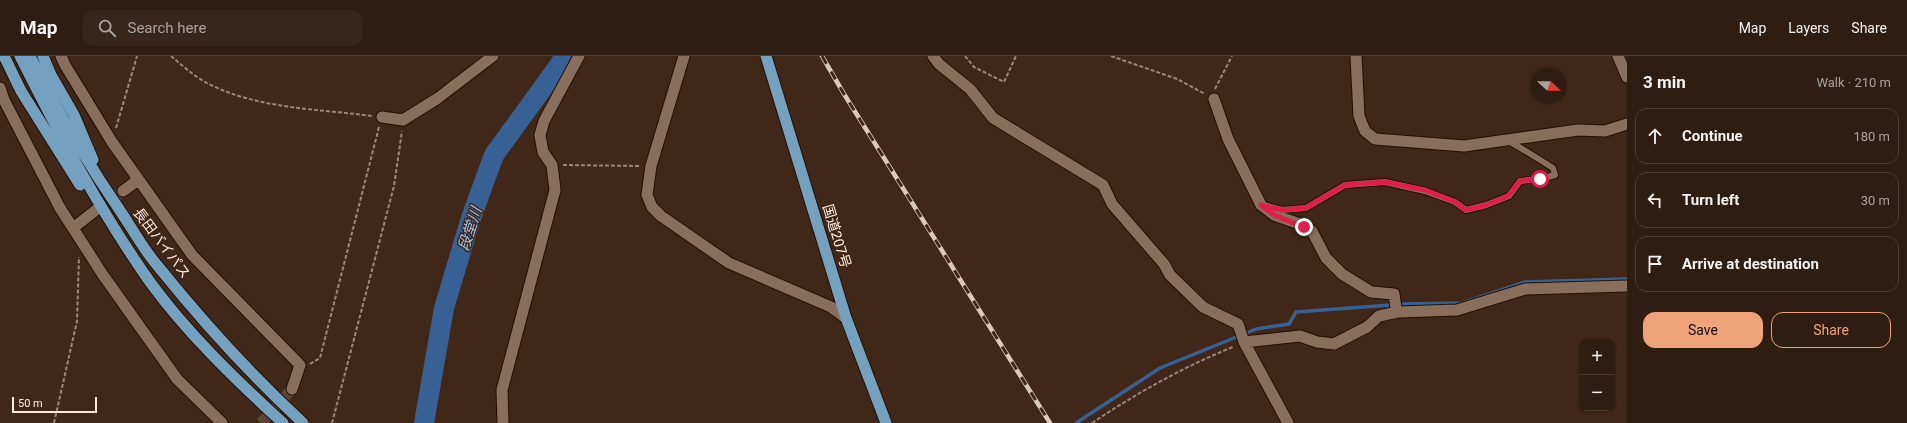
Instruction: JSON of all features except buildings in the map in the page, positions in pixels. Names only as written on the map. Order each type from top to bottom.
[{"type":"highway","points":[[4,56],[21,91],[81,187],[99,209]]},
{"type":"highway","name":"長田バイパス","points":[[20,56],[46,109],[99,209],[151,282],[218,360],[283,423]]},
{"type":"highway","name":"長田バイパス","points":[[30,56],[50,98],[93,172],[157,265],[228,349],[303,423]]},
{"type":"highway","points":[[43,56],[51,75],[74,115],[91,156],[112,199]]},
{"type":"highway","name":"国道207号","points":[[766,56],[846,318],[886,423]]},
{"type":"street","points":[[61,56],[112,142],[192,255],[300,365],[292,389]]},
{"type":"street","points":[[382,117],[403,120],[438,98],[493,56]]},
{"type":"street","points":[[503,423],[502,390],[555,190],[552,165],[543,152],[540,136],[544,121],[579,56]]},
{"type":"street","points":[[684,56],[651,166],[647,195],[652,208],[661,216],[729,263],[831,307],[846,318]]},
{"type":"street","points":[[933,56],[938,64],[970,89],[993,118],[1103,185],[1112,204],[1164,264],[1170,275],[1203,307],[1238,324],[1244,342],[1288,423]]},
{"type":"street","points":[[1356,56],[1359,116],[1365,131],[1375,139],[1464,146],[1578,130],[1605,131],[1627,124]]},
{"type":"street","points":[[1618,56],[1627,77]]},
{"type":"street","points":[[0,88],[4,100],[60,208],[103,275],[177,379],[222,423]]},
{"type":"street","points":[[1214,99],[1228,140],[1261,205],[1274,215],[1297,223],[1312,231],[1326,258],[1342,274],[1371,292],[1394,294],[1397,310]]},
{"type":"street","points":[[123,191],[138,180]]},
{"type":"street","points":[[73,228],[99,209]]},
{"type":"street","points":[[1244,342],[1300,336],[1317,342],[1334,344],[1367,327],[1379,316],[1397,310],[1458,310],[1525,289],[1627,286]]},
{"type":"lane","points":[[1261,205],[1282,210],[1306,208],[1345,185],[1385,182],[1425,190],[1455,202],[1466,210],[1486,205],[1508,196],[1520,181],[1540,179],[1555,175],[1554,168],[1530,154],[1523,148],[1506,140]]},
{"type":"path","points":[[112,142],[136,56]]},
{"type":"path","points":[[171,56],[190,72],[212,86],[262,103],[382,117],[320,358],[310,364],[300,365]]},
{"type":"path","points":[[965,56],[974,67],[1004,82],[1016,56]]},
{"type":"path","points":[[1111,56],[1177,79],[1214,99],[1215,89],[1232,56]]},
{"type":"path","points":[[332,423],[394,186],[403,120]]},
{"type":"path","points":[[552,165],[651,166]]},
{"type":"path","points":[[54,423],[77,321],[79,238]]},
{"type":"path","points":[[1092,423],[1140,392],[1198,361],[1244,342]]},
{"type":"waterway","name":"段堂川","points":[[424,423],[444,308],[471,218],[494,155],[565,56]]},
{"type":"waterway","points":[[1076,423],[1160,368],[1256,329],[1289,324],[1296,312],[1404,304],[1462,303],[1525,282],[1627,279]]},
{"type":"tunnel","points":[[96,210],[123,191]]},
{"type":"tunnel","points":[[261,423],[292,389]]},
{"type":"railway","points":[[822,56],[844,94],[1050,423]]},
{"type":"route","points":[[1304,227],[1274,215],[1261,205],[1282,210],[1306,208],[1345,185],[1385,182],[1425,190],[1455,202],[1466,210],[1486,205],[1508,196],[1520,181],[1540,179]]}]
